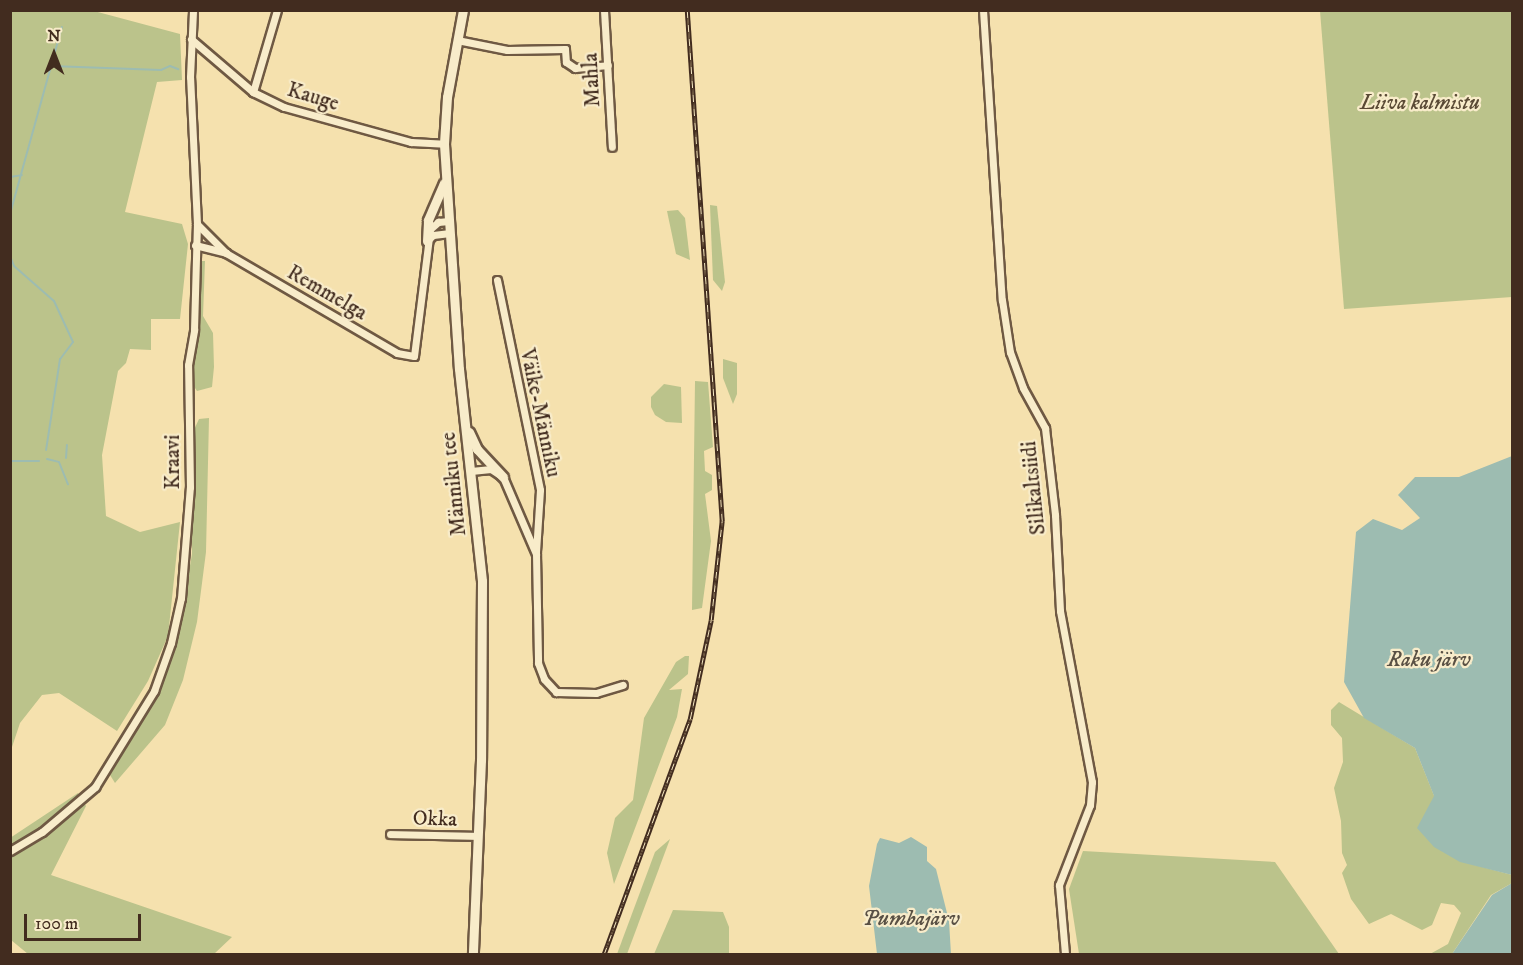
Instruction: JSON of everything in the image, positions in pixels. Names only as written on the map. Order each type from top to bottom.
[{"type":"street","name":"Kraavi","points":[[10,851],[42,832],[95,788],[154,691],[171,643],[181,598],[190,487],[188,365],[194,330],[197,224],[191,39],[193,10]]},
{"type":"street","points":[[253,92],[277,10]]},
{"type":"street","name":"Männiku tee","points":[[463,10],[444,144],[466,428],[483,598],[473,954]]},
{"type":"street","name":"Mahla","points":[[604,10],[612,147]]},
{"type":"street","name":"Silikaltsiidi","points":[[983,10],[1002,300],[1010,352],[1023,388],[1045,428],[1055,515],[1060,611],[1092,782],[1084,824],[1059,885],[1065,954]]},
{"type":"street","name":"Kauge","points":[[191,39],[253,92],[284,107],[401,139],[444,144]]},
{"type":"street","points":[[457,40],[507,50],[565,49],[566,62],[575,68],[608,64]]},
{"type":"street","points":[[427,241],[428,220],[446,178]]},
{"type":"street","points":[[427,241],[432,225],[449,221]]},
{"type":"street","name":"Remmelga","points":[[197,224],[226,253],[397,353],[414,356],[427,241]]},
{"type":"street","points":[[427,241],[433,235],[450,233]]},
{"type":"street","name":"Remmelga","points":[[195,245],[226,253]]},
{"type":"street","name":"Väike-Männiku","points":[[497,280],[540,490],[536,554],[538,663],[544,679],[556,692],[596,693],[623,685]]},
{"type":"street","points":[[466,428],[477,449],[503,477]]},
{"type":"street","points":[[471,471],[491,469],[503,477]]},
{"type":"street","name":"Väike-Männiku","points":[[503,477],[536,554]]},
{"type":"street","name":"Okka","points":[[390,834],[478,836]]},
{"type":"green space","points":[[11,10],[94,11],[180,34],[182,80],[157,82],[125,212],[182,224],[188,244],[180,319],[151,319],[151,350],[130,349],[126,363],[118,371],[102,455],[106,516],[140,532],[180,522],[168,636],[148,681],[117,731],[59,693],[42,695],[20,723],[11,750]]},
{"type":"green space","name":"Liiva kalmistu","points":[[1320,11],[1512,11],[1512,297],[1344,309]]},
{"type":"green space","points":[[710,205],[717,206],[725,282],[722,291],[713,280]]},
{"type":"green space","points":[[678,210],[685,218],[690,260],[676,254],[667,211]]},
{"type":"green space","points":[[200,261],[205,261],[203,316],[213,333],[214,367],[212,387],[197,391],[191,382],[191,366],[198,325],[196,285]]},
{"type":"green space","points":[[723,359],[737,363],[737,394],[733,404],[723,378]]},
{"type":"green space","points":[[695,381],[708,382],[713,447],[704,451],[705,471],[712,475],[712,490],[705,494],[711,541],[702,608],[692,610]]},
{"type":"green space","points":[[664,384],[681,387],[682,423],[666,422],[655,415],[651,407],[651,397]]},
{"type":"green space","points":[[209,418],[206,552],[197,622],[183,680],[165,725],[115,783],[110,775],[160,692],[177,640],[192,554],[192,434],[199,419]]},
{"type":"green space","points":[[689,656],[688,674],[669,690],[682,689],[677,717],[614,884],[607,853],[615,818],[633,800],[644,718],[676,662]]},
{"type":"green space","points":[[1339,702],[1415,748],[1460,861],[1512,875],[1512,883],[1491,895],[1452,954],[1430,954],[1448,944],[1461,913],[1454,905],[1441,903],[1432,925],[1422,930],[1391,914],[1369,924],[1351,899],[1342,873],[1347,865],[1342,853],[1341,821],[1334,788],[1343,762],[1342,738],[1331,725],[1331,710]]},
{"type":"green space","points":[[78,793],[86,806],[51,875],[232,937],[214,954],[28,954],[11,940],[10,838]]},
{"type":"green space","points":[[670,839],[627,954],[617,954],[655,852]]},
{"type":"green space","points":[[1083,851],[1275,862],[1339,954],[1079,954],[1069,889]]},
{"type":"green space","points":[[673,910],[723,912],[729,927],[729,954],[654,954]]},
{"type":"water","name":"Raku järv","points":[[1512,456],[1512,875],[1460,862],[1434,847],[1417,828],[1434,796],[1415,748],[1364,718],[1344,682],[1356,532],[1373,519],[1402,530],[1420,518],[1398,495],[1415,477],[1459,477]]},
{"type":"water","name":"Pumbajärv","points":[[911,837],[927,847],[927,861],[936,869],[949,921],[951,954],[877,954],[869,886],[877,844],[880,838],[899,843]]},
{"type":"water","points":[[1512,883],[1512,954],[1452,954],[1492,895]]},
{"type":"waterway","points":[[10,214],[62,27]]},
{"type":"waterway","points":[[51,66],[161,70],[170,66],[178,69]]},
{"type":"waterway","points":[[10,177],[22,175]]},
{"type":"waterway","points":[[10,256],[14,266],[54,301],[73,342],[60,359],[46,450]]},
{"type":"waterway","points":[[66,458],[67,445]]},
{"type":"waterway","points":[[47,459],[59,462],[68,484]]},
{"type":"waterway","points":[[10,461],[39,461]]},
{"type":"railway","points":[[604,954],[690,719],[711,620],[722,521],[687,10]]}]
